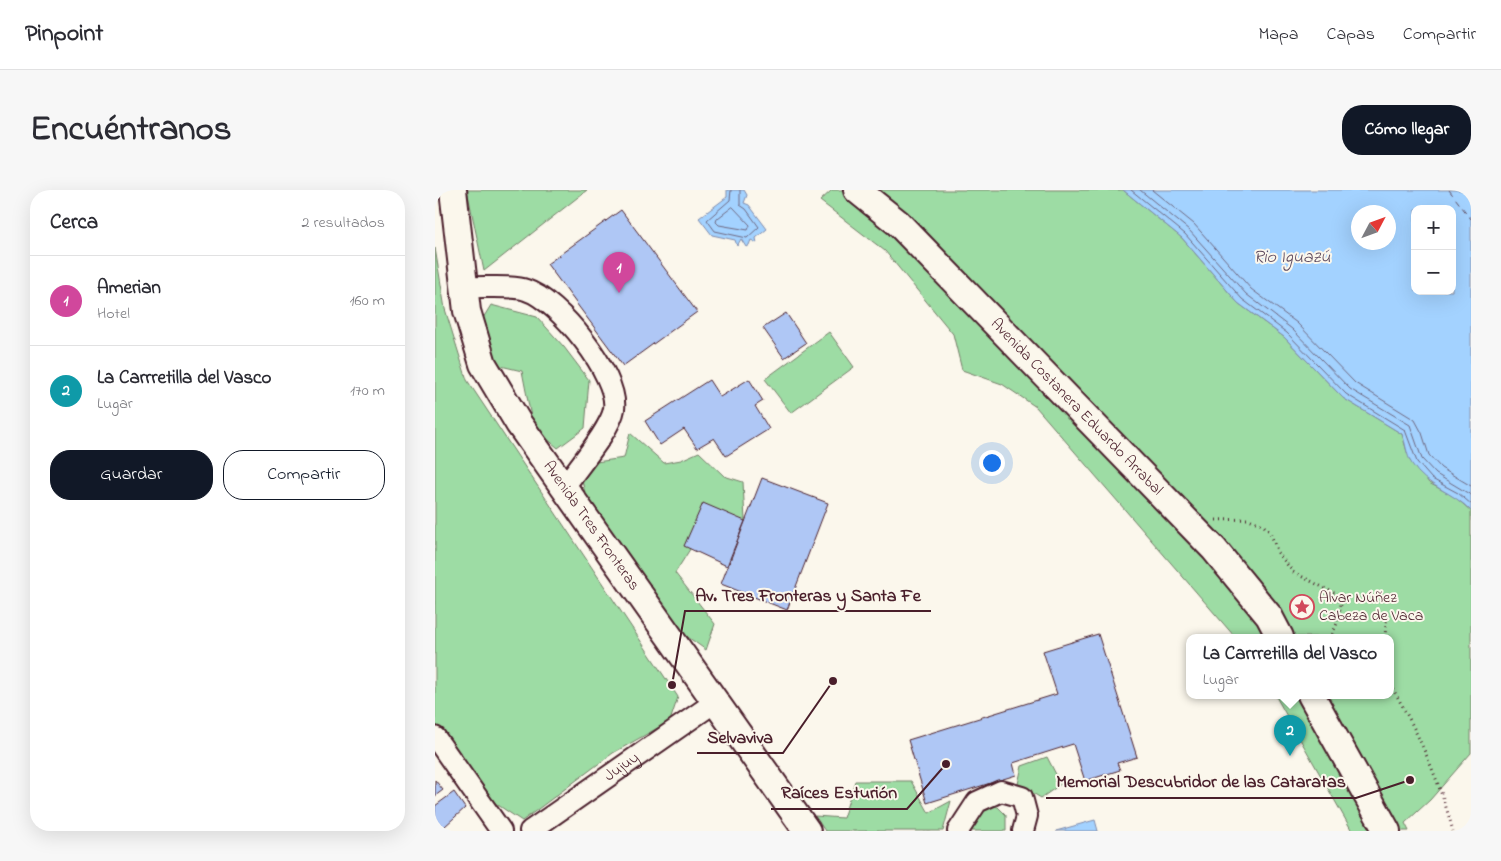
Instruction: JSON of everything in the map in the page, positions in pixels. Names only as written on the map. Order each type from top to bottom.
[{"type":"main road","name":"Avenida Tres Fronteras","points":[[453,190],[467,311],[483,364],[519,424],[565,486],[807,831]]},
{"type":"main road","name":"Avenida Costanera Eduardo Arrabal","points":[[857,190],[898,223],[1214,549],[1269,616],[1278,634]]},
{"type":"main road","points":[[1313,699],[1387,831]]},
{"type":"street","points":[[465,287],[526,290],[550,304],[567,321],[605,374],[612,388],[614,408],[610,421],[565,486]]},
{"type":"street","name":"Jujuy","points":[[530,831],[715,702]]},
{"type":"street","points":[[435,737],[501,831]]},
{"type":"street","points":[[959,831],[977,802],[1001,791],[1022,797],[1027,816],[1023,831]]},
{"type":"path","points":[[1192,526],[1212,520],[1249,520],[1263,525],[1269,532],[1277,553],[1293,572],[1336,594],[1341,604],[1338,621],[1332,634]]},
{"type":"path","points":[[1385,634],[1387,612]]},
{"type":"path","points":[[1394,691],[1411,719],[1444,798],[1453,831]]},
{"type":"green space","points":[[467,190],[587,190],[484,271]]},
{"type":"green space","points":[[832,190],[1123,190],[1182,238],[1238,303],[1284,337],[1343,398],[1402,434],[1407,452],[1429,483],[1455,497],[1471,511],[1471,753],[1430,800],[1405,823],[1409,831],[1352,831],[1277,699],[1394,699],[1394,634],[1232,634],[1036,407],[1002,384],[962,370],[953,334],[885,251],[820,201]]},
{"type":"green space","points":[[435,248],[445,309],[467,380],[678,697],[670,721],[613,753],[522,821],[480,793],[435,728]]},
{"type":"green space","points":[[491,305],[537,317],[564,347],[589,380],[585,428],[558,448],[533,427],[522,371],[488,363],[480,323]]},
{"type":"green space","points":[[829,332],[854,367],[791,413],[765,379]]},
{"type":"green space","points":[[630,433],[664,463],[681,460],[699,452],[724,476],[743,482],[745,521],[724,540],[692,546],[675,573],[715,624],[706,650],[685,635],[657,604],[643,576],[620,559],[591,520],[582,480],[596,462],[624,458]]},
{"type":"green space","points":[[1047,757],[1061,784],[1041,798],[1018,784],[1022,766]]},
{"type":"green space","points":[[855,781],[911,781],[929,813],[951,801],[943,831],[825,831],[815,816],[843,818]]},
{"type":"green space","points":[[977,802],[998,807],[1006,815],[1006,831],[968,831]]},
{"type":"water","points":[[727,190],[744,190],[747,195],[744,203],[749,205],[767,229],[756,238],[757,243],[751,240],[746,247],[741,239],[737,246],[735,240],[712,235],[699,218],[727,197]]},
{"type":"water","name":"Rio Iguazú","points":[[1123,190],[1471,190],[1471,511],[1418,472],[1407,453],[1402,434],[1343,398],[1284,337],[1238,303],[1182,238]]},
{"type":"water","points":[[1095,820],[1098,831],[1056,831]]},
{"type":"building","points":[[621,210],[697,312],[623,366],[547,264]]},
{"type":"building","points":[[786,313],[806,343],[784,358],[763,328]]},
{"type":"building","points":[[749,379],[763,401],[755,406],[769,429],[726,456],[714,438],[697,448],[684,429],[660,445],[645,421],[709,380],[720,397]]},
{"type":"building","points":[[762,478],[828,503],[787,610],[721,584]]},
{"type":"building","points":[[703,503],[745,521],[727,566],[684,546]]},
{"type":"building","points":[[1098,634],[1137,757],[1117,763],[1120,770],[1085,781],[1073,744],[1013,763],[1016,775],[927,803],[908,740],[1057,694],[1043,651]]},
{"type":"building","points":[[435,780],[443,790],[435,796]]},
{"type":"building","points":[[454,792],[465,808],[444,827],[447,831],[435,831],[435,806]]},
{"type":"ferry route","points":[[1449,190],[1471,219]]},
{"type":"place","name":"Amerian","points":[[619,293]]},
{"type":"place","name":"Alvar Núñez Cabeza de Vaca","points":[[1302,607]]},
{"type":"place","name":"Selvaviva","points":[[833,681]]},
{"type":"place","name":"Av. Tres Fronteras y Santa Fe","points":[[672,685]]},
{"type":"place","name":"La Carrretilla del Vasco","points":[[1290,756]]},
{"type":"place","name":"Raíces Esturión","points":[[946,764]]},
{"type":"place","name":"Memorial Descubridor de las Cataratas","points":[[1410,780]]}]
